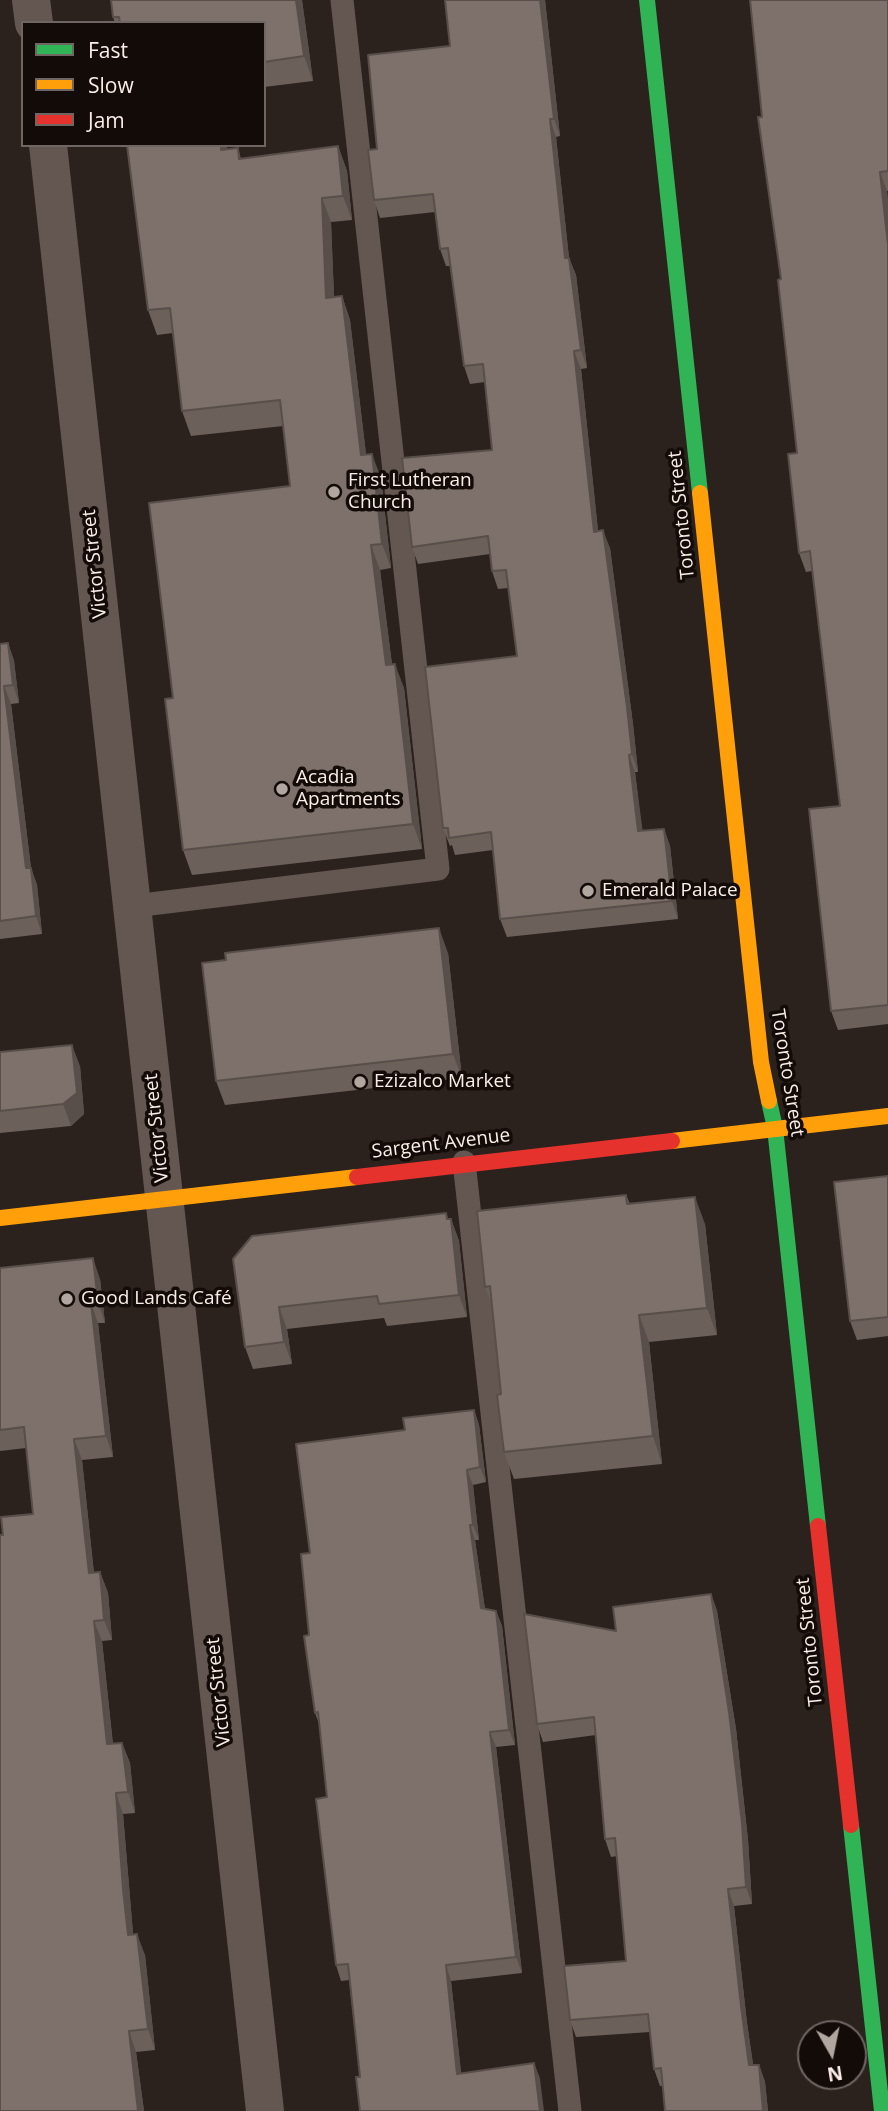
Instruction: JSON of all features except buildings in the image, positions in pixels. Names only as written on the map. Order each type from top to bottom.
[{"type":"street","points":[[31,0],[34,21]]},
{"type":"street","name":"Toronto Street","points":[[647,0],[761,1062],[775,1128],[882,2111]]},
{"type":"street","name":"Victor Street","points":[[48,147],[265,2111]]},
{"type":"street","name":"Sargent Avenue","points":[[0,1218],[464,1162],[888,1116]]},
{"type":"lane","points":[[134,906],[438,869],[342,0]]},
{"type":"lane","points":[[464,1162],[570,2111]]},
{"type":"traffic: fast","points":[[647,0],[700,493]]},
{"type":"traffic: fast","points":[[769,1101],[775,1128],[818,1526]]},
{"type":"traffic: fast","points":[[851,1825],[882,2111]]},
{"type":"traffic: slow","points":[[700,493],[761,1062],[769,1101]]},
{"type":"traffic: slow","points":[[672,1141],[888,1116]]},
{"type":"traffic: slow","points":[[0,1218],[357,1177]]},
{"type":"traffic: jam","points":[[357,1177],[672,1141]]},
{"type":"traffic: jam","points":[[818,1526],[851,1825]]},
{"type":"place","name":"First Lutheran Church","points":[[334,492]]},
{"type":"place","name":"Acadia Apartments","points":[[282,789]]},
{"type":"place","name":"Emerald Palace","points":[[588,891]]},
{"type":"place","name":"Ezizalco Market","points":[[360,1082]]},
{"type":"place","name":"Good Lands Café","points":[[67,1299]]}]
